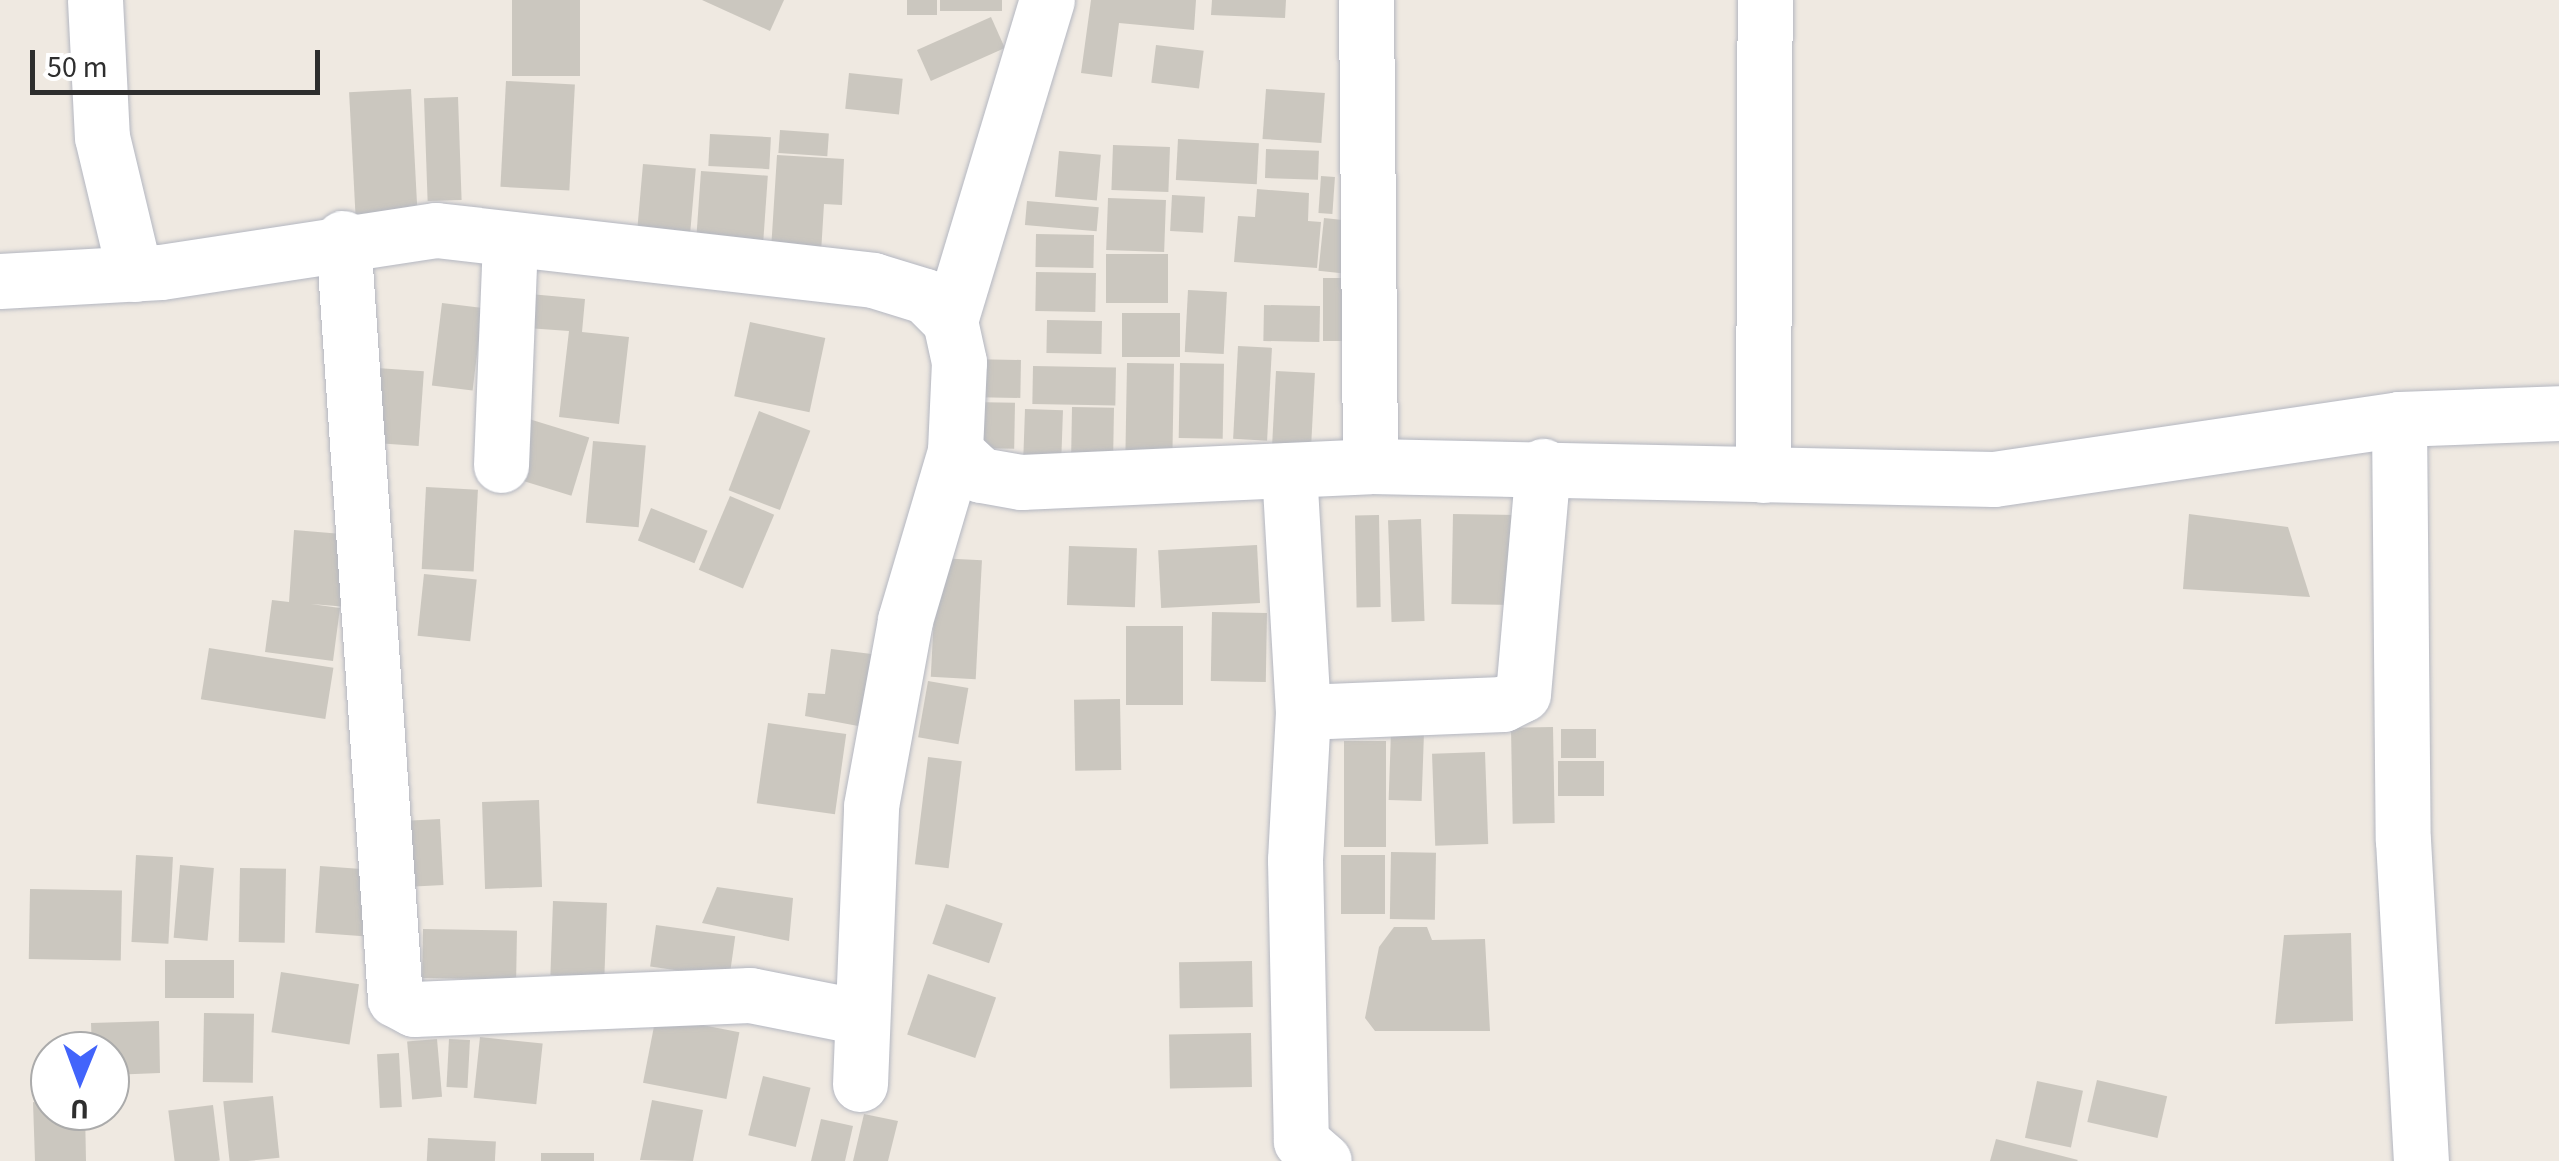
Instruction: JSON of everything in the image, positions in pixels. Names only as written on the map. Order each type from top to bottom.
[{"type":"street","points":[[95,0],[102,137],[135,274]]},
{"type":"street","points":[[860,1084],[856,1016],[871,806],[905,620],[955,451],[959,362],[950,321],[1047,0]]},
{"type":"street","points":[[1366,0],[1370,466]]},
{"type":"street","points":[[1763,475],[1765,0]]},
{"type":"street","points":[[0,281],[135,274],[343,238],[436,230],[873,280],[925,296],[950,321]]},
{"type":"street","points":[[343,238],[395,999],[414,1008],[731,994],[856,1016]]},
{"type":"street","points":[[500,465],[510,239]]},
{"type":"street","points":[[955,451],[980,474],[1021,482],[1370,466],[1543,466],[1994,480],[2099,470],[2399,419],[2559,413]]},
{"type":"street","points":[[2399,419],[2402,840],[2421,1161]]},
{"type":"street","points":[[1303,712],[1503,704],[1522,694],[1543,466]]},
{"type":"street","points":[[1289,470],[1303,712],[1295,860],[1301,1141],[1324,1161]]},
{"type":"building","points":[[512,0],[580,0],[580,76],[512,76]]},
{"type":"building","points":[[702,0],[784,0],[770,31]]},
{"type":"building","points":[[907,0],[937,0],[937,15],[907,15]]},
{"type":"building","points":[[940,0],[1002,0],[1002,11],[940,11]]},
{"type":"building","points":[[1091,0],[1196,0],[1194,30],[1119,23],[1112,77],[1081,73]]},
{"type":"building","points":[[1212,0],[1286,0],[1285,18],[1211,15]]},
{"type":"building","points":[[991,17],[1005,48],[931,81],[917,50]]},
{"type":"building","points":[[1156,45],[1204,51],[1199,89],[1151,83]]},
{"type":"building","points":[[849,73],[903,79],[899,114],[845,109]]},
{"type":"building","points":[[506,81],[575,85],[569,190],[500,187]]},
{"type":"building","points":[[411,89],[418,219],[356,222],[349,92]]},
{"type":"building","points":[[1266,89],[1325,93],[1321,143],[1263,139]]},
{"type":"building","points":[[458,97],[462,200],[428,201],[424,98]]},
{"type":"building","points":[[780,130],[829,133],[827,156],[778,153]]},
{"type":"building","points":[[710,134],[771,137],[769,169],[708,166]]},
{"type":"building","points":[[1178,139],[1259,143],[1257,184],[1176,180]]},
{"type":"building","points":[[1113,145],[1170,147],[1168,192],[1111,190]]},
{"type":"building","points":[[1266,149],[1319,151],[1318,180],[1265,178]]},
{"type":"building","points":[[1059,151],[1101,155],[1097,200],[1055,197]]},
{"type":"building","points":[[777,155],[844,159],[842,205],[824,204],[821,253],[771,250]]},
{"type":"building","points":[[643,164],[696,169],[690,235],[637,231]]},
{"type":"building","points":[[701,171],[768,176],[762,259],[695,255]]},
{"type":"building","points":[[1321,176],[1335,177],[1332,214],[1318,213]]},
{"type":"building","points":[[1257,189],[1309,193],[1308,221],[1321,222],[1317,268],[1234,262],[1238,216],[1255,217]]},
{"type":"building","points":[[1172,195],[1205,197],[1203,233],[1170,231]]},
{"type":"building","points":[[1108,198],[1166,200],[1164,252],[1106,250]]},
{"type":"building","points":[[1027,201],[1099,207],[1097,231],[1025,225]]},
{"type":"building","points":[[1324,218],[1352,221],[1346,274],[1318,271]]},
{"type":"building","points":[[1036,234],[1094,235],[1093,268],[1035,267]]},
{"type":"building","points":[[1106,254],[1168,254],[1168,303],[1106,303]]},
{"type":"building","points":[[1036,272],[1096,273],[1095,312],[1035,311]]},
{"type":"building","points":[[1323,278],[1350,278],[1350,341],[1323,341]]},
{"type":"building","points":[[1188,290],[1227,292],[1224,354],[1185,352]]},
{"type":"building","points":[[530,294],[585,299],[582,332],[629,337],[619,424],[559,417],[569,331],[527,328]]},
{"type":"building","points":[[442,303],[483,308],[473,390],[432,385]]},
{"type":"building","points":[[1264,305],[1320,306],[1319,342],[1263,341]]},
{"type":"building","points":[[1122,313],[1180,313],[1180,357],[1122,357]]},
{"type":"building","points":[[1047,320],[1102,321],[1101,354],[1046,353]]},
{"type":"building","points":[[750,322],[825,338],[810,412],[734,396]]},
{"type":"building","points":[[1238,346],[1272,348],[1267,441],[1233,439]]},
{"type":"building","points":[[967,359],[1021,360],[1020,398],[966,397]]},
{"type":"building","points":[[1127,363],[1174,364],[1172,463],[1125,462]]},
{"type":"building","points":[[1180,363],[1224,364],[1223,439],[1179,438]]},
{"type":"building","points":[[1033,366],[1116,367],[1115,405],[1032,404]]},
{"type":"building","points":[[377,368],[424,371],[419,446],[372,443]]},
{"type":"building","points":[[1276,371],[1315,373],[1311,448],[1272,446]]},
{"type":"building","points":[[970,402],[1015,403],[1014,449],[969,448]]},
{"type":"building","points":[[1072,407],[1114,408],[1113,473],[1071,472]]},
{"type":"building","points":[[1025,409],[1063,410],[1061,464],[1023,463]]},
{"type":"building","points":[[759,411],[810,431],[780,510],[729,490]]},
{"type":"building","points":[[529,419],[589,437],[571,496],[511,477]]},
{"type":"building","points":[[593,441],[646,446],[639,527],[586,523]]},
{"type":"building","points":[[426,487],[478,490],[474,572],[422,569]]},
{"type":"building","points":[[730,496],[774,515],[743,588],[699,570]]},
{"type":"building","points":[[651,508],[708,531],[694,563],[638,540]]},
{"type":"building","points":[[1453,514],[1517,515],[1515,605],[1451,604]]},
{"type":"building","points":[[2189,514],[2288,527],[2310,597],[2183,589]]},
{"type":"building","points":[[1355,515],[1379,515],[1381,607],[1357,607]]},
{"type":"building","points":[[1421,519],[1425,621],[1392,622],[1388,520]]},
{"type":"building","points":[[294,530],[354,535],[348,607],[311,604],[340,608],[333,661],[265,652],[272,600],[289,602]]},
{"type":"building","points":[[1257,545],[1260,603],[1161,608],[1158,550]]},
{"type":"building","points":[[1069,546],[1137,548],[1135,607],[1067,605]]},
{"type":"building","points":[[937,558],[982,560],[976,679],[931,677]]},
{"type":"building","points":[[424,574],[477,580],[470,641],[418,636]]},
{"type":"building","points":[[1212,612],[1267,613],[1266,682],[1211,681]]},
{"type":"building","points":[[1126,626],[1183,626],[1183,705],[1126,705]]},
{"type":"building","points":[[209,648],[333,668],[325,719],[201,699]]},
{"type":"building","points":[[831,649],[888,656],[874,729],[805,716],[808,693],[825,694]]},
{"type":"building","points":[[928,681],[968,688],[958,744],[918,737]]},
{"type":"building","points":[[1120,699],[1121,770],[1075,771],[1074,700]]},
{"type":"building","points":[[768,723],[846,734],[835,814],[757,803]]},
{"type":"building","points":[[1553,727],[1555,823],[1513,824],[1511,728]]},
{"type":"building","points":[[1561,729],[1596,729],[1596,758],[1561,758]]},
{"type":"building","points":[[1391,732],[1424,733],[1422,801],[1389,800]]},
{"type":"building","points":[[1344,741],[1386,741],[1386,847],[1344,847]]},
{"type":"building","points":[[1485,752],[1488,844],[1435,846],[1432,754]]},
{"type":"building","points":[[928,757],[962,761],[949,868],[915,864]]},
{"type":"building","points":[[1558,761],[1604,761],[1604,796],[1558,796]]},
{"type":"building","points":[[539,800],[542,887],[485,889],[482,802]]},
{"type":"building","points":[[440,819],[443,885],[401,887],[397,821]]},
{"type":"building","points":[[1391,852],[1436,853],[1435,920],[1390,919]]},
{"type":"building","points":[[136,855],[173,857],[168,944],[131,942]]},
{"type":"building","points":[[1341,855],[1385,855],[1385,914],[1341,914]]},
{"type":"building","points":[[180,865],[214,868],[208,941],[174,938]]},
{"type":"building","points":[[320,866],[372,870],[367,936],[315,933]]},
{"type":"building","points":[[240,868],[286,869],[285,943],[239,942]]},
{"type":"building","points":[[717,887],[793,898],[789,941],[702,923]]},
{"type":"building","points":[[30,889],[122,891],[121,961],[29,959]]},
{"type":"building","points":[[553,901],[607,903],[604,977],[550,975]]},
{"type":"building","points":[[946,904],[1003,924],[989,963],[932,944]]},
{"type":"building","points":[[656,925],[735,936],[729,978],[650,967]]},
{"type":"building","points":[[1394,927],[1427,927],[1432,940],[1485,939],[1490,1031],[1375,1031],[1365,1018],[1379,947]]},
{"type":"building","points":[[423,929],[517,931],[516,980],[422,978]]},
{"type":"building","points":[[2351,933],[2353,1021],[2275,1024],[2284,935]]},
{"type":"building","points":[[165,960],[234,960],[234,998],[165,998]]},
{"type":"building","points":[[1252,961],[1253,1007],[1180,1008],[1179,962]]},
{"type":"building","points":[[281,972],[359,984],[349,1045],[271,1032]]},
{"type":"building","points":[[928,974],[996,997],[975,1058],[907,1035]]},
{"type":"building","points":[[204,1013],[254,1014],[253,1083],[203,1082]]},
{"type":"building","points":[[656,1016],[739,1032],[726,1099],[643,1083]]},
{"type":"building","points":[[159,1021],[160,1073],[130,1074],[130,1031],[91,1031],[91,1023]]},
{"type":"building","points":[[1251,1033],[1252,1087],[1170,1088],[1169,1034]]},
{"type":"building","points":[[480,1037],[543,1044],[536,1104],[474,1098]]},
{"type":"building","points":[[437,1039],[442,1097],[412,1099],[407,1042]]},
{"type":"building","points":[[449,1039],[470,1040],[467,1088],[446,1087]]},
{"type":"building","points":[[399,1053],[402,1107],[380,1108],[377,1054]]},
{"type":"building","points":[[763,1076],[811,1088],[796,1147],[748,1135]]},
{"type":"building","points":[[2097,1080],[2167,1096],[2157,1138],[2087,1122]]},
{"type":"building","points":[[2037,1081],[2083,1091],[2071,1148],[2025,1138]]},
{"type":"building","points":[[273,1096],[279,1158],[230,1161],[223,1101]]},
{"type":"building","points":[[652,1100],[703,1110],[693,1161],[640,1160]]},
{"type":"building","points":[[213,1105],[220,1161],[175,1161],[168,1110]]},
{"type":"building","points":[[864,1114],[898,1121],[888,1161],[853,1161]]},
{"type":"building","points":[[821,1119],[853,1126],[845,1161],[811,1161]]},
{"type":"building","points":[[34,1131],[85,1131],[86,1161],[35,1161]]},
{"type":"building","points":[[428,1138],[496,1142],[495,1161],[427,1161]]},
{"type":"building","points":[[1996,1139],[2078,1160],[1990,1161]]},
{"type":"building","points":[[541,1153],[594,1153],[594,1161],[541,1161]]}]
